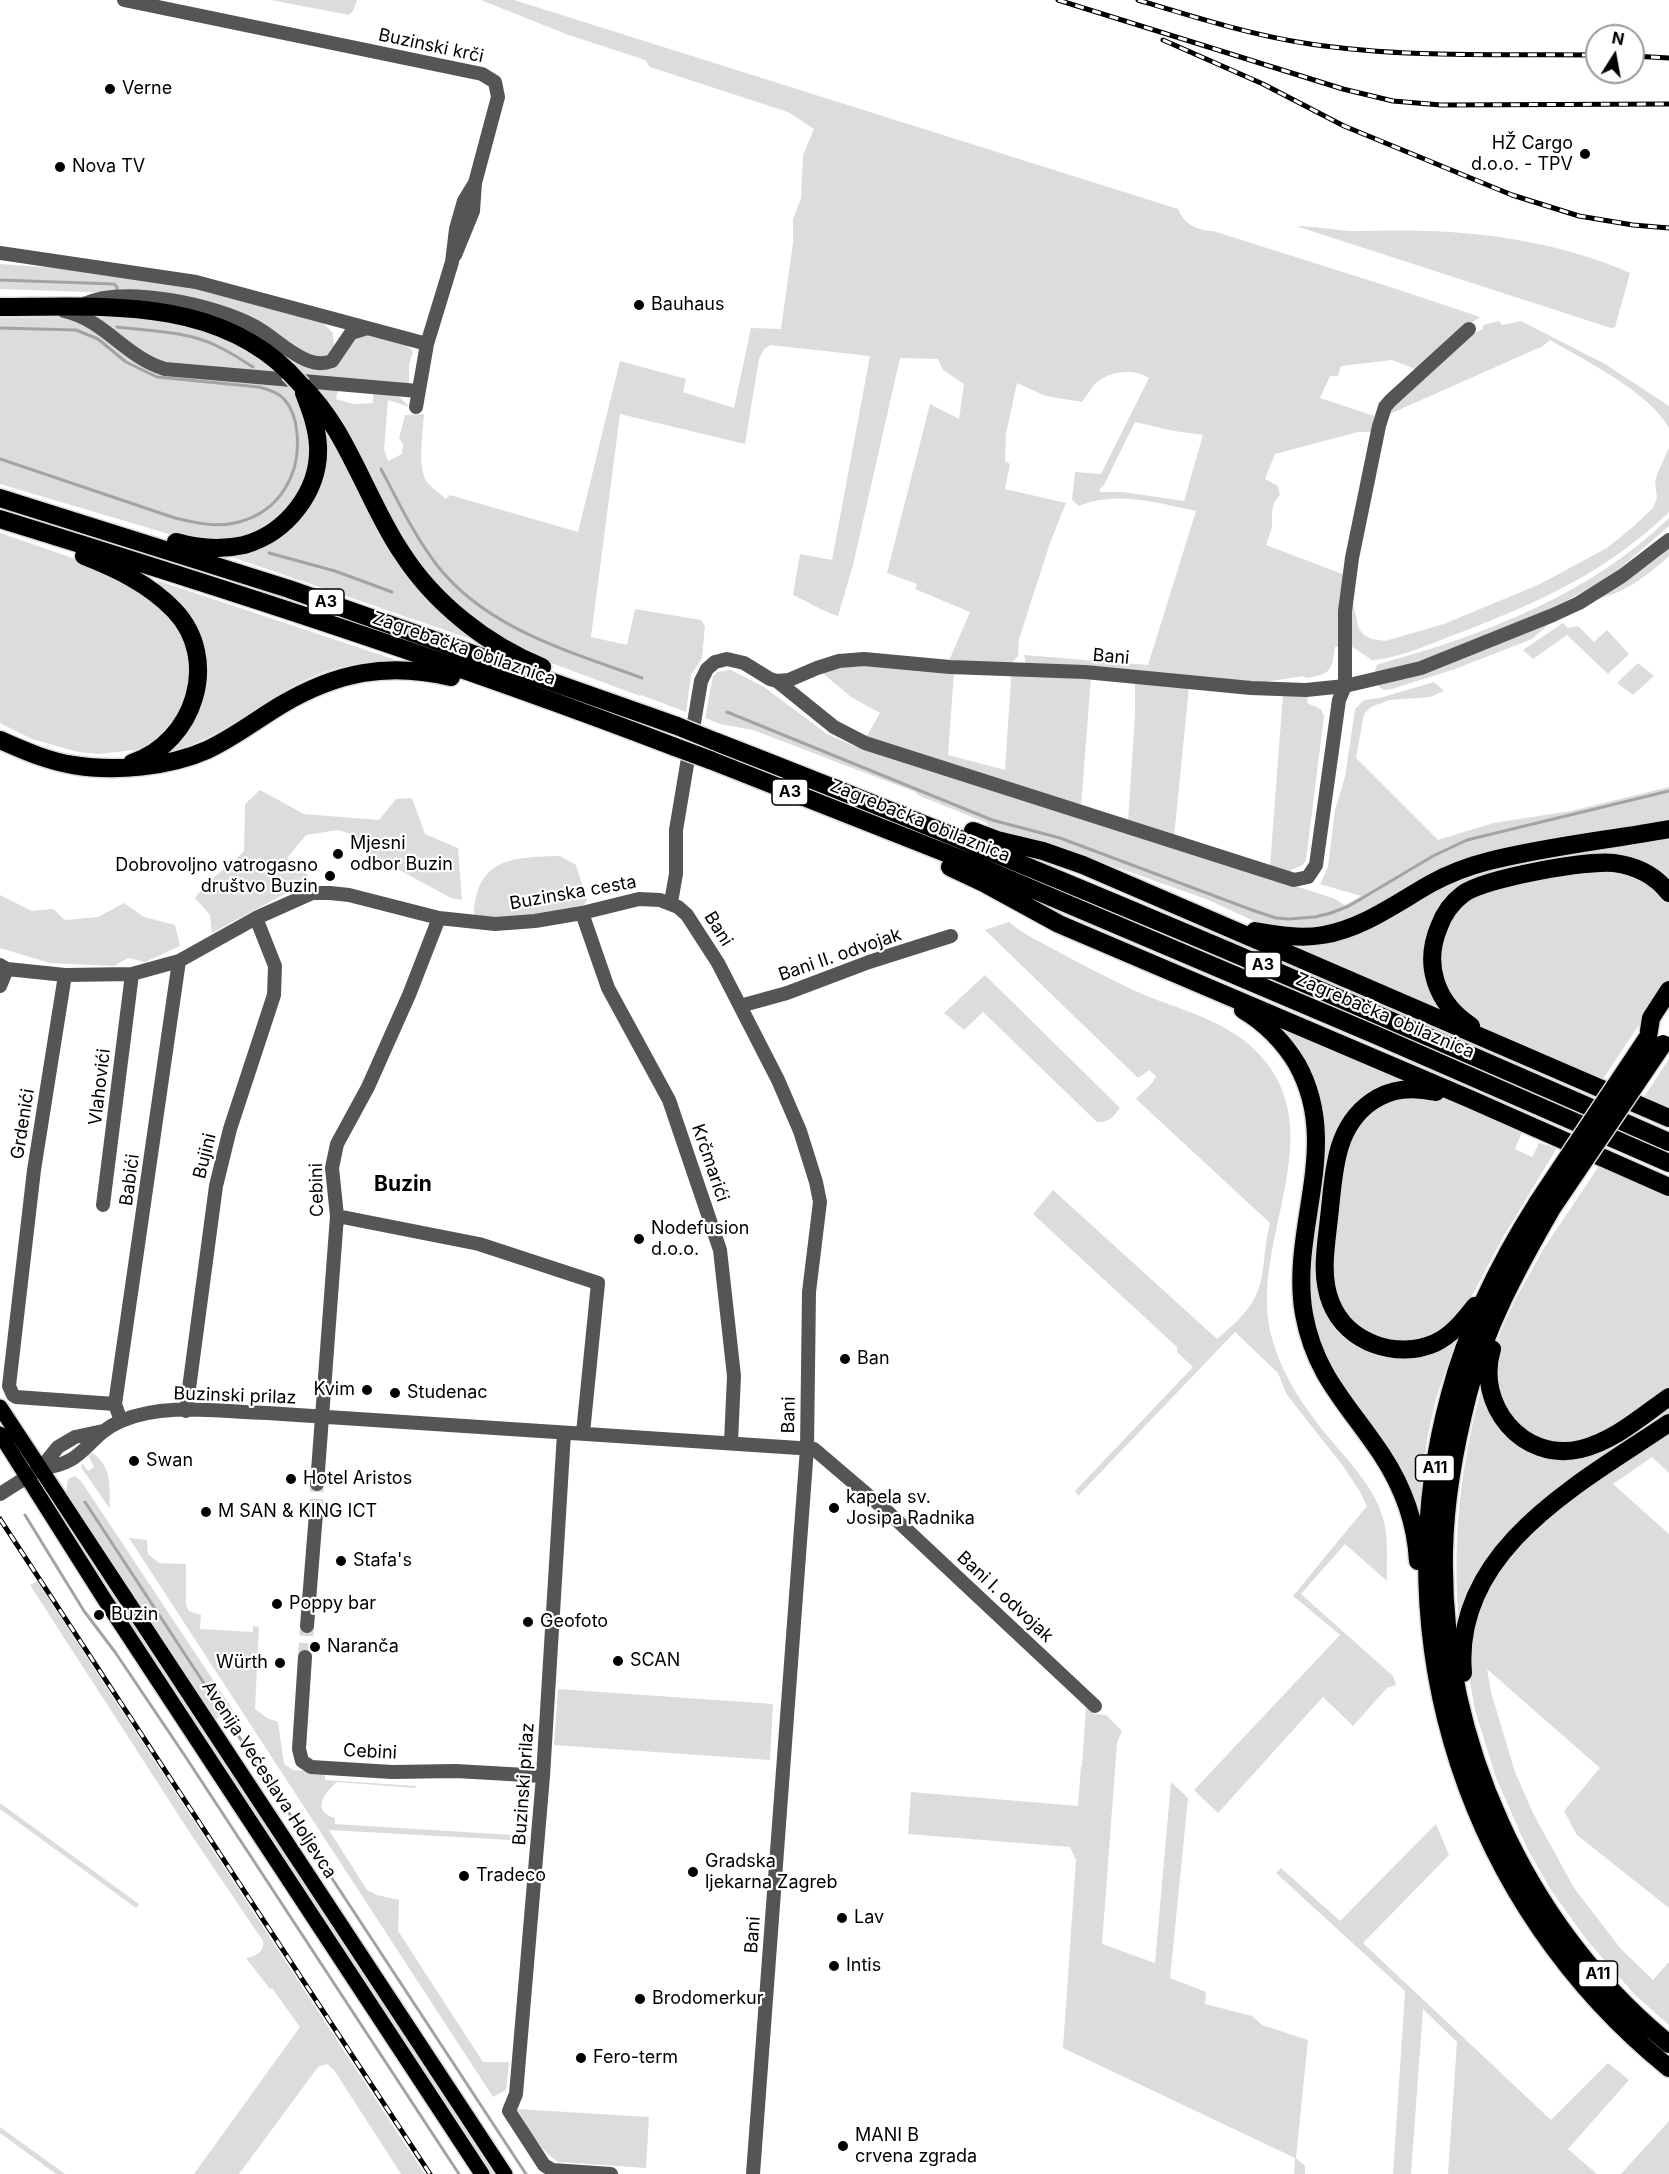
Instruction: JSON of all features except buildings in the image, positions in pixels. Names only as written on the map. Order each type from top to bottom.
[{"type":"highway","points":[[0,307],[79,306],[156,311],[195,318],[233,333],[275,359],[327,413],[402,553],[444,603],[470,625],[517,655],[589,685],[618,705]]},
{"type":"highway","points":[[32,507],[57,507],[176,543],[199,547],[230,547],[253,542],[268,535],[293,515],[311,486],[316,467],[317,434],[302,386]]},
{"type":"highway","name":"Zagrebačka obilaznica","points":[[0,498],[289,589],[677,726],[855,795],[1212,943],[1669,1142]]},
{"type":"highway","points":[[0,519],[20,533],[101,562],[145,585],[175,611],[191,637],[196,651],[199,676],[188,715],[175,733],[160,747],[138,762],[122,767]]},
{"type":"highway","name":"Zagrebačka obilaznica","points":[[0,519],[302,614],[710,760],[971,863],[1669,1163]]},
{"type":"highway","points":[[0,740],[48,759],[72,765],[101,768],[165,763],[207,750],[311,689],[344,676],[400,669],[433,673],[530,703],[567,707]]},
{"type":"highway","points":[[855,795],[892,800],[997,840],[1056,855],[1196,913],[1669,1118]]},
{"type":"highway","points":[[871,823],[898,846],[984,883],[1059,924],[1470,1099],[1669,1187]]},
{"type":"highway","points":[[1196,913],[1255,931],[1305,937],[1324,935],[1348,929],[1374,918],[1432,883],[1455,872],[1489,861],[1669,829]]},
{"type":"highway","points":[[1527,1057],[1517,1047],[1472,1027],[1461,1019],[1444,1001],[1436,986],[1432,974],[1432,946],[1443,917],[1452,903],[1483,884],[1604,862],[1623,865],[1646,873],[1669,893]]},
{"type":"highway","points":[[1157,965],[1169,977],[1228,1002],[1265,1026],[1292,1055],[1307,1086],[1315,1115],[1316,1142],[1302,1269],[1304,1314],[1311,1343],[1322,1370],[1381,1453],[1404,1496],[1417,1548],[1424,1642],[1435,1663]]},
{"type":"highway","points":[[1662,1039],[1651,1018],[1669,990]]},
{"type":"highway","name":"A11","points":[[1669,1005],[1662,1039],[1545,1205],[1468,1338],[1450,1393],[1434,1470],[1428,1523],[1427,1582],[1435,1663],[1447,1722],[1462,1775],[1501,1865],[1543,1932],[1573,1971],[1628,2033],[1669,2068]]},
{"type":"highway","points":[[1470,1099],[1425,1089],[1400,1089],[1374,1100],[1353,1118],[1337,1153],[1325,1256],[1325,1282],[1335,1311],[1349,1328],[1384,1348],[1406,1349],[1426,1346],[1445,1337],[1500,1285],[1507,1307],[1490,1354],[1487,1374],[1495,1407],[1510,1428],[1532,1442],[1551,1449],[1584,1448],[1613,1436],[1669,1397]]},
{"type":"highway","name":"A11","points":[[1500,1285],[1493,1320],[1468,1393],[1452,1464],[1446,1522],[1445,1583],[1450,1647],[1458,1697],[1476,1763],[1508,1839],[1548,1911],[1601,1978],[1669,2044]]},
{"type":"highway","points":[[1476,1763],[1477,1736],[1467,1698],[1462,1661],[1465,1629],[1470,1609],[1484,1578],[1503,1551],[1549,1507],[1669,1422]]},
{"type":"main road","name":"Avenija Većeslava Holjevca","points":[[0,1407],[505,2174]]},
{"type":"main road","name":"Avenija Većeslava Holjevca","points":[[0,1434],[482,2174]]},
{"type":"street","name":"Buzinski krči","points":[[124,0],[488,76],[497,85],[498,96],[475,183],[464,201],[456,229],[452,262],[427,344],[416,407]]},
{"type":"street","points":[[0,253],[176,277],[427,344]]},
{"type":"street","points":[[79,306],[97,298],[111,296],[152,298],[204,307],[253,326],[300,357],[319,364],[332,361],[351,333],[367,328]]},
{"type":"street","points":[[45,307],[86,318],[140,358],[165,369],[418,391]]},
{"type":"street","points":[[326,317],[338,332],[342,347]]},
{"type":"street","points":[[670,902],[676,880],[676,830],[701,681],[707,669],[715,662],[727,659],[744,663],[777,681],[834,727],[865,744],[1294,880],[1308,877],[1316,865],[1339,699],[1346,686],[1345,611],[1363,500],[1381,416],[1390,401],[1469,329]]},
{"type":"street","name":"Bani","points":[[777,681],[789,680],[839,661],[864,659],[950,667],[1085,672],[1228,686],[1306,690],[1346,686],[1420,668],[1553,615],[1579,603],[1622,576],[1669,540]]},
{"type":"street","name":"Buzinska cesta","points":[[4,967],[65,975],[132,974],[179,961],[256,918],[312,893],[330,892],[349,895],[439,918],[495,924],[535,921],[582,913],[639,899],[652,898],[670,902]]},
{"type":"street","name":"Bani","points":[[670,902],[687,915],[718,963],[778,1080],[800,1131],[820,1202],[809,1292],[807,1448],[753,2174]]},
{"type":"street","name":"Krčmarići","points":[[582,913],[608,988],[669,1100],[720,1250],[734,1376],[731,1442]]},
{"type":"street","name":"Bujini","points":[[186,1411],[216,1186],[230,1129],[274,995],[275,966],[256,918]]},
{"type":"street","name":"Cebini","points":[[317,1484],[337,1216],[332,1168],[337,1144],[368,1087],[410,995],[439,918]]},
{"type":"street","name":"Bani II. odvojak","points":[[740,1006],[787,993],[869,962],[951,936]]},
{"type":"street","name":"Babići","points":[[116,1404],[179,961]]},
{"type":"street","points":[[0,986],[4,967]]},
{"type":"street","name":"Vlahovići","points":[[102,1205],[132,974]]},
{"type":"street","name":"Grdenići","points":[[65,975],[34,1170],[9,1386],[13,1395],[22,1398],[116,1404]]},
{"type":"street","points":[[337,1216],[479,1244],[598,1283],[583,1433]]},
{"type":"street","points":[[116,1404],[121,1421]]},
{"type":"street","name":"Buzinski prilaz","points":[[0,1494],[41,1468],[58,1447],[75,1437],[103,1431],[121,1421],[148,1413],[186,1411],[323,1418],[807,1448]]},
{"type":"street","name":"Buzinski prilaz","points":[[564,1433],[543,1776],[516,2088],[510,2110],[544,2165],[552,2170],[611,2174]]},
{"type":"street","name":"Bani I. odvojak","points":[[807,1448],[814,1449],[889,1513],[1095,1706]]},
{"type":"street","points":[[307,1626],[316,1513]]},
{"type":"street","name":"Cebini","points":[[305,1657],[299,1757],[306,1765],[320,1768],[392,1772],[456,1771],[543,1776]]},
{"type":"shaded area","points":[[271,0],[357,0],[349,15]]},
{"type":"shaded area","points":[[481,0],[514,0],[1178,209],[1184,219],[1196,228],[1213,231],[1480,317],[1458,332],[1421,368],[1415,369],[1392,360],[1341,366],[1338,376],[1330,376],[1320,398],[1374,416],[1371,432],[1358,432],[1275,454],[1265,479],[1278,486],[1280,495],[1274,505],[1266,545],[1345,575],[1338,624],[1340,646],[1335,647],[1331,667],[1325,673],[1313,677],[1305,678],[1304,676],[1251,684],[1026,664],[1024,655],[1148,665],[1196,511],[1122,498],[1093,501],[1079,506],[1072,500],[1075,472],[1101,474],[1149,378],[1130,372],[1115,373],[1102,378],[1082,402],[1046,396],[1017,383],[1006,434],[1005,461],[1010,464],[1005,489],[1066,503],[1050,543],[1019,639],[1018,656],[1012,663],[948,663],[970,612],[915,589],[917,584],[887,573],[930,404],[959,419],[964,384],[943,370],[938,359],[900,358],[853,565],[838,616],[793,595],[800,554],[832,560],[870,356],[770,345],[764,349],[759,359],[745,444],[620,414],[591,637],[627,645],[635,609],[701,620],[705,626],[702,658],[691,675],[686,712],[546,661],[498,638],[426,577],[315,389],[338,390],[336,399],[353,404],[373,403],[373,393],[396,394],[410,407],[388,400],[384,449],[388,461],[402,454],[403,444],[399,438],[405,415],[424,414],[421,449],[424,476],[427,482],[446,499],[450,495],[578,532],[620,361],[686,379],[683,392],[734,408],[751,328],[781,329],[793,243],[793,219],[801,198],[803,155],[814,129],[788,112],[650,67],[645,60],[566,34]],"holes":[[[1135,422],[1203,435],[1184,501],[1123,492],[1100,492]]]},
{"type":"shaded area","points":[[1296,226],[1351,231],[1476,234],[1556,248],[1607,263],[1630,273],[1615,327],[1611,328]]},
{"type":"shaded area","points":[[0,264],[55,268],[181,285],[323,323],[333,333],[334,348],[323,357],[310,356],[264,327],[115,293],[0,289]]},
{"type":"shaded area","points":[[206,313],[253,331],[311,368],[357,337],[366,334],[406,345],[413,351],[409,365],[409,383],[300,374]]},
{"type":"shaded area","points":[[95,315],[148,318],[200,328],[240,345],[280,373],[170,365],[151,359]]},
{"type":"shaded area","points":[[63,317],[80,320],[129,357],[291,385],[309,416],[314,440],[307,487],[266,531],[226,543],[186,539],[0,484],[0,318]]},
{"type":"shaded area","points":[[1499,321],[1502,325],[1521,321],[1605,364],[1669,406],[1669,428],[1647,402],[1616,378],[1550,340],[1543,346],[1383,417],[1461,341],[1483,329],[1483,325]]},
{"type":"shaded area","points":[[325,427],[385,542],[402,568],[445,615],[472,636],[471,639],[229,556],[264,545],[327,449]]},
{"type":"shaded area","points":[[1669,448],[1669,512],[1645,534],[1594,570],[1567,586],[1511,612],[1401,654],[1372,660],[1351,646],[1351,595],[1359,629],[1372,639],[1385,641],[1444,624],[1540,584],[1607,548],[1653,508],[1657,498],[1655,482]]},
{"type":"shaded area","points":[[1669,518],[1669,526],[1611,576],[1548,611],[1424,660],[1375,673],[1376,666],[1379,664],[1495,626],[1570,590],[1605,569],[1638,545]]},
{"type":"shaded area","points":[[0,533],[93,565],[166,608],[190,643],[188,702],[166,735],[143,749],[99,754],[78,752],[32,739],[0,723]]},
{"type":"shaded area","points":[[1669,548],[1669,556],[1645,576],[1628,587],[1600,598],[1599,596],[1658,558]]},
{"type":"shaded area","points":[[156,580],[399,661],[340,667],[321,673],[282,692],[214,735],[165,754],[190,727],[200,709],[204,695],[206,665],[204,650],[193,622],[182,605]]},
{"type":"shaded area","points":[[1563,623],[1568,628],[1578,626],[1594,642],[1607,630],[1629,654],[1608,674],[1567,635],[1533,659],[1523,650]]},
{"type":"shaded area","points":[[1547,624],[1532,639],[1455,669],[1392,689],[1384,690],[1379,687],[1378,683],[1420,673]]},
{"type":"shaded area","points":[[1638,663],[1654,676],[1633,695],[1617,683]]},
{"type":"shaded area","points":[[850,664],[954,672],[948,755],[1005,770],[1010,673],[1091,677],[1081,807],[862,738],[868,734],[880,713],[851,697],[820,671]]},
{"type":"shaded area","points":[[731,670],[764,687],[827,734],[856,747],[1333,898],[1345,905],[1361,896],[1320,884],[1328,867],[1335,810],[1345,777],[1355,709],[1364,700],[1380,698],[1434,682],[1444,691],[1430,697],[1389,700],[1371,707],[1364,714],[1356,758],[1438,840],[1493,823],[1571,811],[1669,787],[1669,822],[1551,841],[1373,909],[1351,921],[1304,930],[1278,927],[1252,920],[1206,899],[1079,854],[988,826],[987,823],[915,792],[753,730],[720,724],[705,718],[713,676],[718,672]]},
{"type":"shaded area","points":[[1135,681],[1189,687],[1174,837],[1128,822]]},
{"type":"shaded area","points":[[1283,694],[1305,694],[1308,698],[1307,703],[1321,709],[1324,716],[1306,860],[1303,865],[1291,870],[1290,873],[1270,867]]},
{"type":"shaded area","points":[[260,790],[304,814],[379,820],[396,799],[412,798],[425,834],[458,848],[462,900],[451,898],[368,853],[351,834],[338,830],[306,835],[287,858],[308,875],[305,883],[212,933],[210,915],[195,898],[212,879],[244,851],[245,804]]},
{"type":"shaded area","points":[[1669,835],[1669,884],[1642,864],[1498,874],[1436,917],[1444,1012],[1281,941],[1301,944],[1472,871]]},
{"type":"shaded area","points":[[560,856],[576,865],[587,900],[584,905],[509,920],[474,915],[476,896],[482,882],[500,864],[527,858]]},
{"type":"shaded area","points":[[1598,869],[1634,873],[1669,901],[1669,980],[1603,1079],[1478,1024],[1455,1006],[1438,972],[1442,930],[1463,902],[1494,887]]},
{"type":"shaded area","points":[[0,895],[32,911],[53,909],[65,920],[98,917],[124,903],[144,917],[175,925],[180,946],[145,962],[128,958],[114,966],[50,963],[0,948]]},
{"type":"shaded area","points":[[1009,922],[1031,937],[1108,978],[1233,1033],[1259,1054],[1280,1086],[1289,1119],[1290,1155],[1270,1266],[1267,1302],[1272,1338],[1288,1379],[1321,1428],[1368,1486],[1379,1507],[1385,1526],[1387,1581],[1345,1544],[1301,1594],[1393,1676],[1396,1685],[1387,1688],[1353,1726],[1323,1697],[1218,1813],[1194,1790],[1340,1635],[1293,1596],[1367,1506],[1343,1466],[1287,1395],[1278,1373],[1235,1332],[1078,1496],[1075,1491],[1193,1367],[1177,1352],[1177,1347],[1033,1214],[1053,1190],[1217,1339],[1241,1317],[1257,1293],[1270,1223],[1136,1099],[1156,1076],[1149,1070],[1138,1078],[985,930]]},
{"type":"shaded area","points":[[985,975],[1120,1108],[1113,1117],[1105,1122],[1097,1122],[983,1012],[964,1030],[944,1013]]},
{"type":"shaded area","points":[[1267,1020],[1410,1082],[1348,1116],[1318,1267],[1368,1348],[1458,1334],[1436,1399],[1427,1439],[1418,1518],[1329,1369],[1318,1345],[1308,1298],[1322,1127]]},
{"type":"shaded area","points":[[1669,1059],[1669,1108],[1644,1097]]},
{"type":"shaded area","points":[[1394,1097],[1441,1098],[1522,1132],[1515,1149],[1532,1157],[1539,1143],[1557,1148],[1503,1237],[1457,1321],[1422,1341],[1386,1343],[1358,1328],[1338,1305],[1330,1273],[1345,1148],[1367,1113]]},
{"type":"shaded area","points":[[1599,1166],[1669,1197],[1669,1392],[1592,1441],[1550,1444],[1522,1431],[1496,1395],[1497,1345],[1515,1300],[1544,1248]]},
{"type":"shaded area","points":[[1482,1386],[1488,1407],[1558,1456],[1669,1405],[1669,1416],[1538,1507],[1459,1626],[1457,1534],[1468,1446]]},
{"type":"shaded area","points":[[1669,1429],[1669,1473],[1652,1457],[1613,1484],[1669,1534],[1669,1908],[1577,1835],[1564,1811],[1600,1768],[1487,1669],[1491,1692],[1515,1772],[1533,1813],[1574,1888],[1621,1949],[1653,1980],[1669,1962],[1669,2025],[1635,1995],[1586,1939],[1551,1890],[1527,1848],[1496,1778],[1475,1710],[1467,1664],[1472,1623],[1487,1583],[1534,1526]]},
{"type":"shaded area","points":[[93,1453],[104,1465],[109,1478],[110,1509],[81,1467],[82,1463],[88,1471],[94,1467],[88,1455]]},
{"type":"shaded area","points":[[75,1476],[81,1481],[233,1710],[214,1720],[66,1493],[68,1479]]},
{"type":"shaded area","points":[[129,1538],[147,1540],[148,1554],[159,1563],[186,1564],[186,1605],[189,1611],[201,1615],[200,1629],[253,1632],[253,1626],[259,1627],[255,1709],[267,1718],[278,1722],[284,1764],[293,1770],[325,1772],[325,1780],[416,1786],[415,1788],[337,1782],[328,1791],[321,1806],[327,1815],[335,1818],[335,1824],[529,1836],[528,1841],[329,1830],[367,1890],[399,1900],[398,1931],[483,2062],[509,2062],[506,2090],[493,2097]]},
{"type":"shaded area","points":[[74,1540],[100,1569],[496,2174],[489,2174],[192,1724]]},
{"type":"shaded area","points":[[37,1581],[425,2174],[401,2174],[334,2070],[327,2064],[318,2067],[239,2174],[194,2174],[300,2027],[272,1988],[270,1989],[246,1958],[259,1953],[263,1948],[263,1941],[192,1836],[30,1585]]},
{"type":"shaded area","points":[[558,1689],[773,1704],[770,1760],[554,1745]]},
{"type":"shaded area","points":[[1086,1705],[1094,1714],[1106,1715],[1122,1731],[1117,1743],[1102,1944],[1155,1963],[1171,1782],[1188,1798],[1170,1978],[1206,1992],[1205,2004],[1252,2016],[1262,2025],[1308,2040],[1296,2158],[1305,2166],[1305,2174],[1294,2174],[1295,2158],[1063,2048],[1076,1860],[1070,1847],[908,1834],[911,1792],[1078,1806]]},
{"type":"shaded area","points":[[0,1803],[139,1904],[136,1908],[0,1809]]},
{"type":"shaded area","points":[[1436,1824],[1449,1855],[1363,1943],[1551,2120],[1608,2063],[1629,2080],[1568,2149],[1597,2174],[1448,2174],[1457,2042],[1423,2009],[1411,2174],[1393,2174],[1405,1991],[1276,1873],[1281,1868],[1340,1921]]},
{"type":"shaded area","points":[[517,2109],[649,2117],[646,2168],[559,2162],[540,2145]]},
{"type":"shaded area","points":[[1669,2121],[1669,2174],[1621,2174]]},
{"type":"shaded area","points":[[0,2127],[65,2174],[56,2174],[0,2133]]},
{"type":"waterway","points":[[0,280],[114,284],[117,291]]},
{"type":"waterway","points":[[117,327],[193,337],[222,348],[253,367]]},
{"type":"waterway","points":[[0,328],[76,330],[98,339],[126,362],[157,377],[259,387],[272,391],[284,399],[295,419],[297,448],[291,476],[285,489],[276,500],[253,517],[223,525],[175,518],[0,459]]},
{"type":"waterway","points":[[381,469],[428,553],[456,586],[479,605],[504,622],[530,635],[642,678]]},
{"type":"waterway","points":[[269,553],[335,571],[392,592]]},
{"type":"waterway","points":[[727,712],[992,820],[1060,838],[1276,918],[1315,917],[1349,906],[1433,856],[1467,840],[1669,791]]},
{"type":"waterway","points":[[85,1502],[526,2174]]},
{"type":"waterway","points":[[25,1515],[84,1611],[115,1652],[185,1756],[459,2174]]},
{"type":"tunnel","points":[[316,1513],[317,1484]]},
{"type":"tunnel","points":[[305,1657],[307,1626]]},
{"type":"railway","points":[[1058,0],[1343,89],[1393,101],[1441,105],[1669,104]]},
{"type":"railway","points":[[1138,0],[1223,25],[1310,44],[1381,51],[1453,54],[1585,55]]},
{"type":"railway","points":[[1163,40],[1263,84],[1344,126],[1512,195],[1579,216],[1669,228]]},
{"type":"railway","points":[[1645,57],[1669,58]]},
{"type":"railway","points":[[0,1519],[430,2174]]},
{"type":"place","name":"Verne","points":[[110,89]]},
{"type":"place","name":"HŽ Cargo d.o.o. - TPV","points":[[1585,154]]},
{"type":"place","name":"Nova TV","points":[[60,167]]},
{"type":"place","name":"Bauhaus","points":[[639,305]]},
{"type":"place","name":"Mjesni odbor Buzin","points":[[338,854]]},
{"type":"place","name":"Dobrovoljno vatrogasno društvo Buzin","points":[[330,876]]},
{"type":"place","name":"Nodefusion d.o.o.","points":[[639,1239]]},
{"type":"place","name":"Ban","points":[[845,1359]]},
{"type":"place","name":"Kvim","points":[[367,1390]]},
{"type":"place","name":"Studenac","points":[[395,1393]]},
{"type":"place","name":"Swan","points":[[134,1461]]},
{"type":"place","name":"Hotel Aristos","points":[[291,1479]]},
{"type":"place","name":"kapela sv. Josipa Radnika","points":[[834,1508]]},
{"type":"place","name":"M SAN & KING ICT","points":[[206,1512]]},
{"type":"place","name":"Stafa's","points":[[341,1561]]},
{"type":"place","name":"Poppy bar","points":[[277,1604]]},
{"type":"place","name":"Buzin","points":[[99,1615]]},
{"type":"place","name":"Geofoto","points":[[528,1622]]},
{"type":"place","name":"Naranča","points":[[315,1647]]},
{"type":"place","name":"SCAN","points":[[618,1661]]},
{"type":"place","name":"Würth","points":[[280,1663]]},
{"type":"place","name":"Gradska ljekarna Zagreb","points":[[693,1872]]},
{"type":"place","name":"Tradeco","points":[[464,1876]]},
{"type":"place","name":"Lav","points":[[842,1918]]},
{"type":"place","name":"Intis","points":[[834,1966]]},
{"type":"place","name":"Brodomerkur","points":[[640,1999]]},
{"type":"place","name":"Fero-term","points":[[581,2058]]},
{"type":"place","name":"MANI B crvena zgrada","points":[[843,2146]]},
{"type":"district","name":"Buzin","points":[[403,1185]]}]
